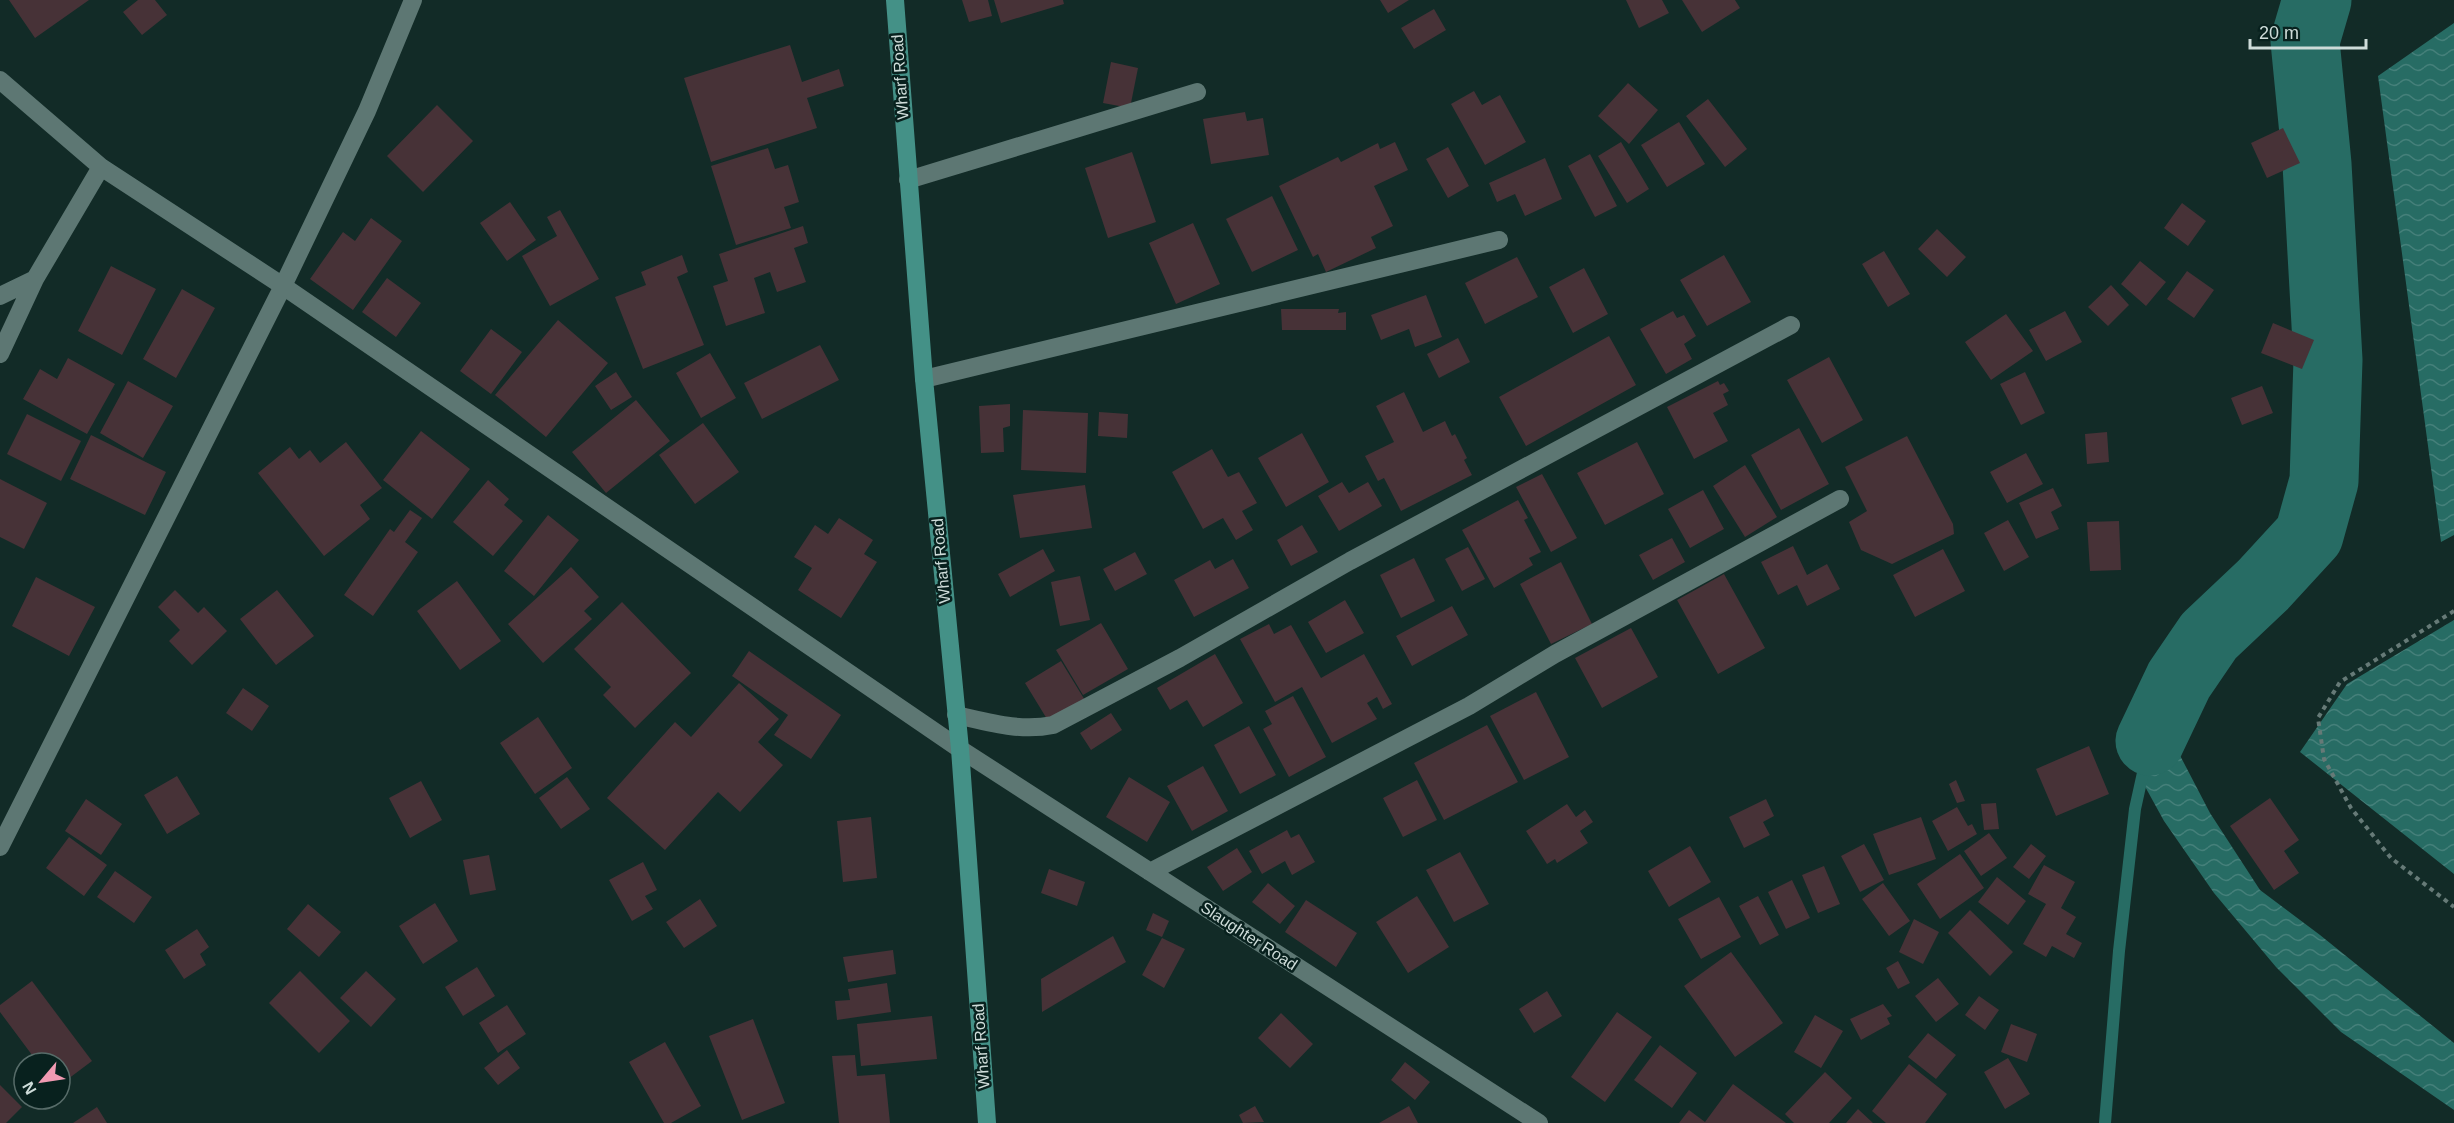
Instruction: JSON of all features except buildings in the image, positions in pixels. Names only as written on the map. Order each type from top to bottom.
[{"type":"main road","name":"Wharf Road","points":[[895,0],[924,379],[960,749],[987,1123]]},
{"type":"street","points":[[0,847],[283,286],[367,111],[413,0]]},
{"type":"street","name":"Slaughter Road","points":[[0,80],[100,167],[283,286],[960,749],[1539,1123]]},
{"type":"street","points":[[908,180],[1197,92]]},
{"type":"street","points":[[0,354],[35,279],[100,167]]},
{"type":"street","points":[[924,379],[1498,240]]},
{"type":"street","points":[[0,296],[35,279]]},
{"type":"street","points":[[956,715],[1016,728],[1040,728],[1053,725],[1180,658],[1350,561],[1791,325]]},
{"type":"street","points":[[1150,872],[1469,706],[1555,654],[1840,499]]},
{"type":"path","points":[[2454,611],[2340,682],[2318,718],[2324,759],[2351,808],[2391,858],[2454,907]]},
{"type":"water","points":[[2454,23],[2454,535],[2441,542],[2378,76]]},
{"type":"water","points":[[2454,620],[2454,874],[2300,752],[2347,684]]},
{"type":"water","points":[[2161,719],[2210,813],[2260,890],[2320,935],[2454,1043],[2454,1110],[2341,1032],[2276,967],[2214,893],[2164,821],[2142,781],[2150,741]]},
{"type":"waterway","points":[[2150,741],[2179,680],[2209,636],[2263,585],[2309,535],[2324,481],[2328,360],[2317,164],[2305,41],[2317,0]]},
{"type":"waterway","points":[[2105,1123],[2119,951],[2135,809],[2150,741]]}]
